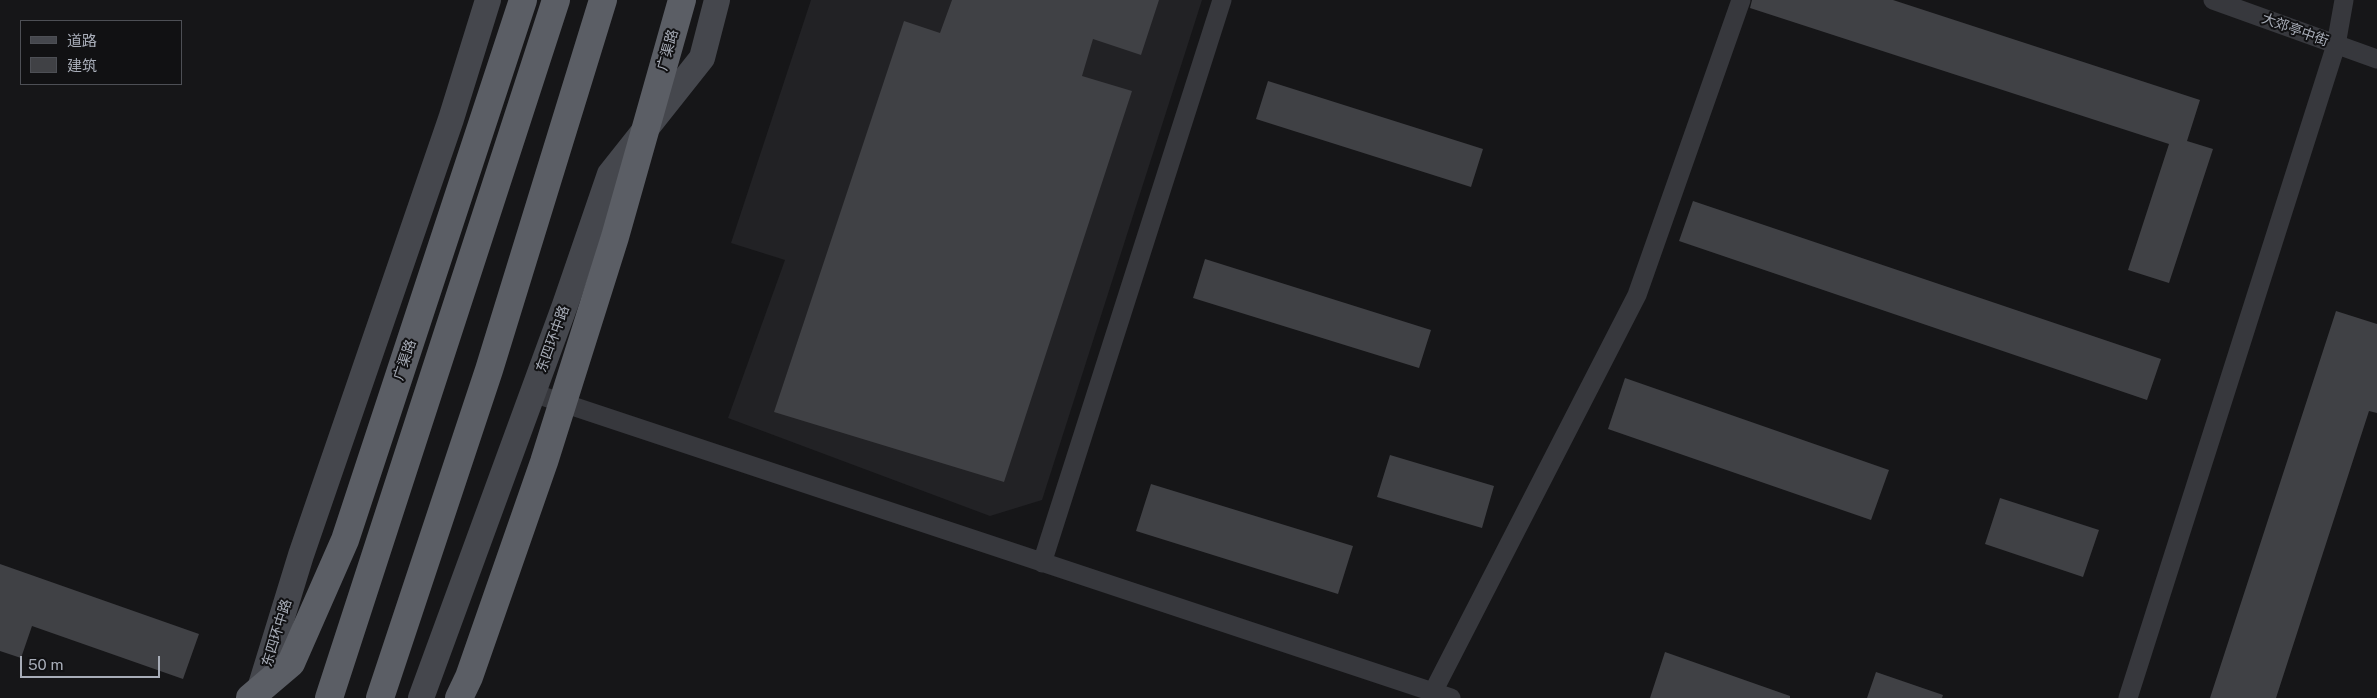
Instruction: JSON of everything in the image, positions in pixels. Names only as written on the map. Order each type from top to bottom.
[{"type":"highway","name":"广渠路","points":[[250,698],[291,664],[345,540],[523,0]]},
{"type":"highway","points":[[329,698],[556,0]]},
{"type":"highway","points":[[380,698],[489,370],[604,0]]},
{"type":"highway","name":"广渠路","points":[[458,698],[469,677],[544,462],[615,237],[682,0]]},
{"type":"main road","name":"东四环中路","points":[[257,698],[301,555],[451,119],[488,0]]},
{"type":"main road","name":"东四环中路","points":[[421,698],[533,393],[610,174],[702,58],[717,0]]},
{"type":"street","points":[[1042,563],[1222,0]]},
{"type":"street","points":[[533,393],[1442,695],[1637,294],[1742,0]]},
{"type":"street","name":"大郊亭中街","points":[[2213,0],[2377,59]]},
{"type":"street","points":[[2128,698],[2336,45],[2344,0]]},
{"type":"shaded area","points":[[811,0],[1202,0],[1042,500],[990,516],[728,418],[785,260],[731,243]]},
{"type":"building","points":[[952,0],[1159,0],[1141,55],[1093,39],[1082,76],[1132,91],[1004,482],[774,412],[904,21],[940,33]]},
{"type":"building","points":[[1752,0],[1893,0],[2200,100],[2187,141],[2213,149],[2169,283],[2128,270],[2169,144],[1750,8]]},
{"type":"building","points":[[1268,81],[1483,149],[1471,187],[1256,119]]},
{"type":"building","points":[[1693,201],[2161,359],[2147,400],[1679,241]]},
{"type":"building","points":[[1205,259],[1431,330],[1419,368],[1193,298]]},
{"type":"building","points":[[2336,311],[2377,324],[2377,413],[2369,411],[2276,698],[2210,698]]},
{"type":"building","points":[[1625,378],[1889,470],[1871,520],[1608,429]]},
{"type":"building","points":[[1390,455],[1494,486],[1482,528],[1377,497]]},
{"type":"building","points":[[1151,484],[1353,546],[1338,594],[1136,531]]},
{"type":"building","points":[[2000,498],[2099,530],[2083,577],[1985,544]]},
{"type":"building","points":[[0,564],[199,634],[183,679],[32,626],[21,658],[0,651]]},
{"type":"building","points":[[1665,652],[1790,696],[1790,698],[1650,698]]},
{"type":"building","points":[[1876,672],[1943,695],[1942,698],[1867,698]]}]
